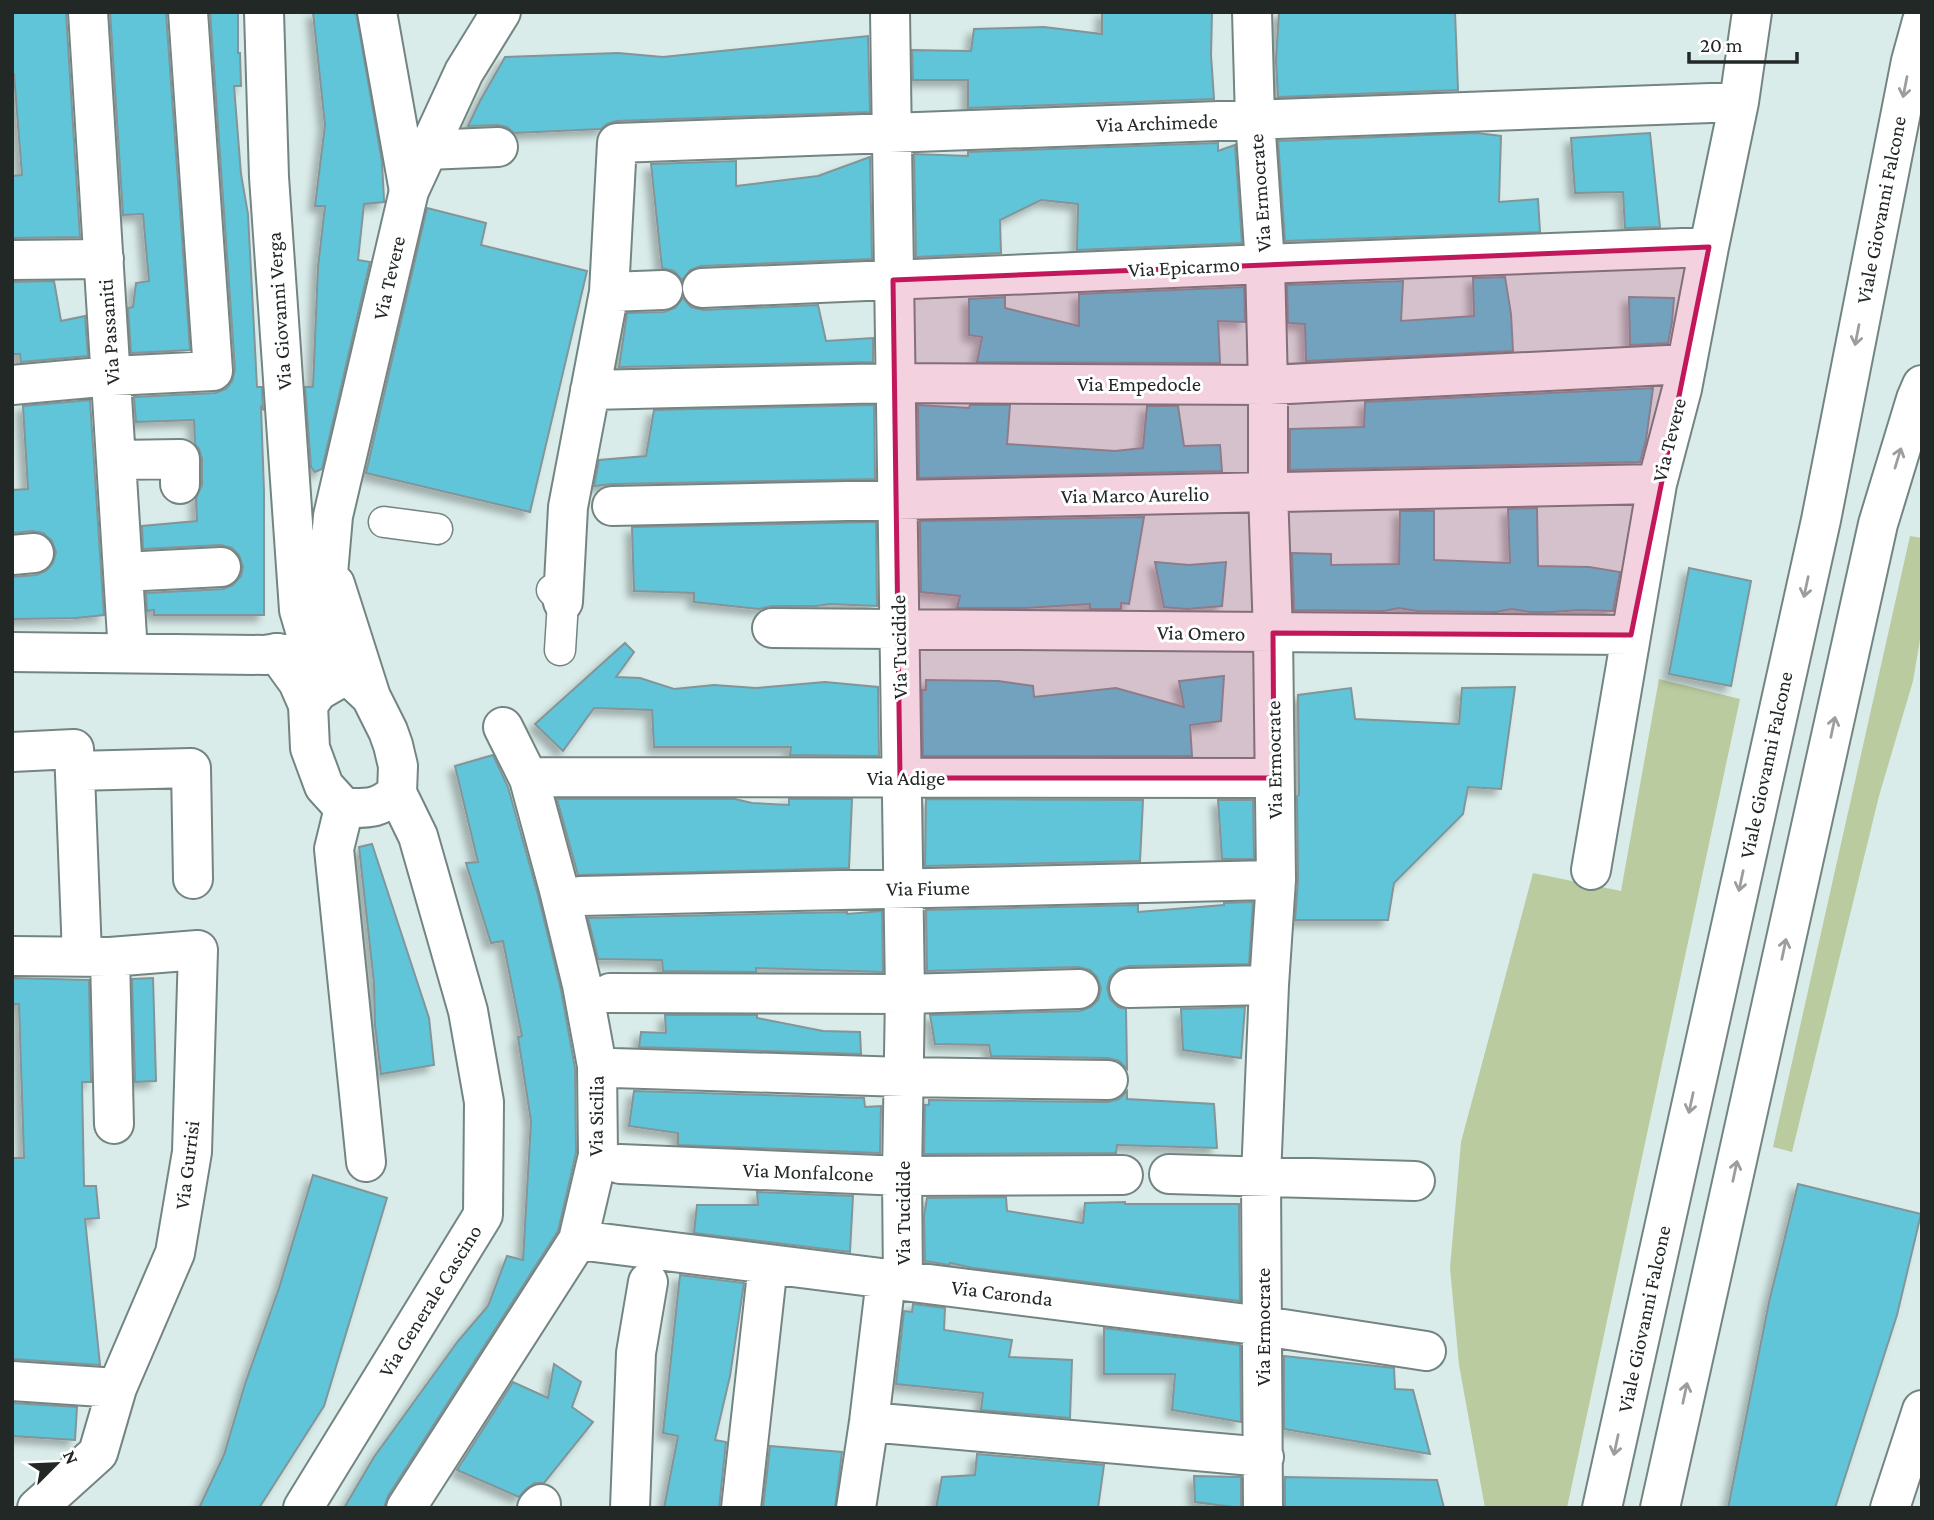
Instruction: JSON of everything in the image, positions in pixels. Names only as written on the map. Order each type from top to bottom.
[{"type":"street","name":"Via Passaniti","points":[[88,12],[128,653]]},
{"type":"street","points":[[12,385],[213,370],[188,12]]},
{"type":"street","name":"Via Giovanni Verga","points":[[264,12],[270,177],[312,608]]},
{"type":"street","points":[[377,12],[409,191]]},
{"type":"street","name":"Via Tevere","points":[[312,608],[329,561],[333,516],[409,191],[464,72],[501,12]]},
{"type":"street","name":"Via Tucidide","points":[[856,1508],[895,1280],[902,1176],[905,994],[890,12]]},
{"type":"street","name":"Via Ermocrate","points":[[1252,12],[1255,119],[1265,264],[1276,880],[1261,1177],[1263,1508]]},
{"type":"street","name":"Via Tevere","points":[[1591,870],[1657,484],[1682,389],[1739,102],[1752,12]]},
{"type":"street","name":"Viale Giovanni Falcone","points":[[1602,1508],[1821,520],[1910,61],[1922,21]]},
{"type":"street","name":"Via Archimede","points":[[609,292],[617,143],[1739,102]]},
{"type":"street","points":[[427,150],[498,147]]},
{"type":"street","name":"Via Epicarmo","points":[[702,288],[1709,247]]},
{"type":"street","points":[[12,260],[104,259]]},
{"type":"street","points":[[560,650],[558,596],[568,507],[609,292],[663,290]]},
{"type":"street","name":"Via Empedocle","points":[[590,390],[894,383],[1268,384],[1687,364]]},
{"type":"street","points":[[1660,1508],[1878,524],[1922,385]]},
{"type":"street","points":[[117,460],[180,459],[180,484]]},
{"type":"street","name":"Via Marco Aurelio","points":[[612,506],[1657,484]]},
{"type":"street","points":[[384,522],[437,529]]},
{"type":"street","points":[[312,608],[307,637],[332,686],[388,731],[393,745],[398,766],[397,793],[373,808],[344,808],[324,786],[310,748],[332,686],[345,620],[329,561]]},
{"type":"street","points":[[123,572],[221,567]]},
{"type":"street","name":"Via Omero","points":[[772,628],[1631,635]]},
{"type":"street","points":[[12,652],[277,653],[298,682],[332,686]]},
{"type":"street","name":"Via Sicilia","points":[[406,1508],[578,1240],[598,1155],[597,1066],[582,985],[529,779],[503,727]]},
{"type":"street","points":[[12,752],[74,749],[114,1124]]},
{"type":"street","points":[[75,771],[191,768],[193,879]]},
{"type":"street","name":"Via Adige","points":[[538,777],[1274,778]]},
{"type":"street","name":"Via Generale Cascino","points":[[303,1508],[483,1215],[484,1102],[473,1034],[418,836],[397,793]]},
{"type":"street","points":[[344,808],[334,849],[366,1162]]},
{"type":"street","name":"Via Fiume","points":[[580,896],[1276,880]]},
{"type":"street","name":"Via Gurrisi","points":[[37,1508],[98,1453],[117,1388],[175,1253],[192,1152],[198,950],[96,956]]},
{"type":"street","points":[[12,956],[96,956]]},
{"type":"street","points":[[1129,988],[1269,985]]},
{"type":"street","points":[[610,993],[905,994],[1079,989]]},
{"type":"street","points":[[613,1068],[1108,1080]]},
{"type":"street","name":"Via Monfalcone","points":[[620,1164],[902,1176],[1123,1175]]},
{"type":"street","points":[[1169,1174],[1415,1181]]},
{"type":"street","name":"Via Caronda","points":[[578,1240],[1263,1326],[1426,1350]]},
{"type":"street","points":[[741,1508],[768,1264]]},
{"type":"street","points":[[630,1508],[636,1353],[648,1282]]},
{"type":"street","points":[[12,1381],[117,1388]]},
{"type":"street","points":[[1890,1508],[1922,1410]]},
{"type":"street","points":[[869,1422],[1264,1457]]},
{"type":"highlighted area","points":[[1709,247],[1631,635],[1273,633],[1274,778],[900,778],[893,280]]},
{"type":"green space","points":[[1910,536],[1922,538],[1922,628],[1913,681],[1879,796],[1792,1152],[1773,1147]]},
{"type":"green space","points":[[1659,679],[1740,699],[1567,1508],[1485,1508],[1459,1365],[1450,1268],[1461,1142],[1533,873],[1621,891]]},
{"type":"building","points":[[12,12],[66,12],[80,237],[12,238],[12,176],[22,175],[12,74]]},
{"type":"building","points":[[110,12],[166,12],[190,350],[131,353],[128,308],[133,307],[136,283],[149,281],[143,214],[123,215]]},
{"type":"building","points":[[210,12],[238,12],[241,86],[234,86],[241,174],[248,214],[257,387],[262,387],[263,409],[261,407],[264,615],[154,615],[154,610],[147,611],[146,593],[223,589],[233,585],[241,576],[243,567],[239,555],[232,548],[221,545],[143,549],[142,526],[197,521],[196,498],[202,485],[202,459],[195,444],[194,420],[136,422],[134,397],[215,393],[226,389],[235,370]]},
{"type":"building","points":[[313,12],[356,12],[382,162],[384,200],[364,204],[358,260],[370,262],[322,469],[315,472],[311,467],[305,387],[313,387],[318,267],[325,206],[315,206],[325,125]]},
{"type":"building","points":[[1102,12],[1212,12],[1214,99],[968,108],[968,80],[913,80],[912,50],[971,51],[974,29],[1044,27],[1102,34]]},
{"type":"building","points":[[1279,12],[1455,12],[1458,90],[1278,97],[1276,60]]},
{"type":"building","points":[[868,36],[870,112],[616,121],[601,129],[514,133],[507,127],[498,125],[468,126],[505,57],[618,53],[663,57]]},
{"type":"building","points":[[1477,133],[1501,136],[1499,202],[1538,199],[1540,232],[1285,241],[1278,141]]},
{"type":"building","points":[[1650,133],[1660,227],[1625,228],[1623,192],[1575,193],[1571,138]]},
{"type":"building","points":[[1218,143],[1218,151],[1235,145],[1242,243],[1077,250],[1078,204],[1041,200],[1000,220],[1001,253],[916,257],[914,154],[968,156],[968,152]]},
{"type":"building","points":[[870,157],[872,259],[701,266],[690,270],[682,280],[674,271],[662,268],[651,164],[736,161],[736,186],[818,176]]},
{"type":"building","points":[[427,208],[486,223],[481,245],[587,271],[530,512],[366,473]]},
{"type":"building","points":[[1505,277],[1513,351],[1306,361],[1305,324],[1288,323],[1287,285],[1403,281],[1401,321],[1474,316],[1473,278]]},
{"type":"building","points":[[54,281],[61,321],[85,316],[88,356],[21,362],[20,354],[12,354],[12,282]]},
{"type":"building","points":[[1244,287],[1245,322],[1218,321],[1220,363],[977,362],[982,337],[969,335],[969,299],[1005,297],[1005,308],[1079,326],[1079,294]]},
{"type":"building","points":[[1629,297],[1674,298],[1668,343],[1630,345]]},
{"type":"building","points":[[683,298],[691,307],[703,310],[818,305],[826,341],[873,338],[873,362],[619,367],[627,313],[664,312],[675,308]]},
{"type":"building","points":[[1653,388],[1646,440],[1640,462],[1290,470],[1290,429],[1364,427],[1365,402]]},
{"type":"building","points":[[90,400],[104,615],[12,619],[12,577],[36,575],[46,571],[53,563],[56,552],[52,541],[43,533],[12,533],[12,490],[28,489],[23,406]]},
{"type":"building","points":[[874,405],[875,479],[594,486],[599,460],[646,456],[654,410]]},
{"type":"building","points":[[918,405],[969,408],[970,405],[1010,405],[1007,444],[1115,451],[1143,448],[1147,406],[1178,406],[1184,446],[1220,445],[1222,471],[919,478]]},
{"type":"building","points":[[1537,508],[1538,566],[1589,567],[1620,572],[1613,611],[1417,611],[1399,608],[1384,611],[1294,610],[1292,553],[1331,554],[1331,565],[1399,564],[1400,511],[1434,511],[1434,560],[1510,563],[1508,509]]},
{"type":"building","points":[[1144,517],[1129,604],[1121,603],[1121,609],[1090,609],[1090,604],[957,608],[960,596],[921,592],[920,521]]},
{"type":"building","points":[[876,522],[877,606],[830,604],[759,609],[694,602],[694,593],[634,591],[632,527]]},
{"type":"building","points":[[1155,562],[1189,565],[1226,562],[1222,606],[1187,609],[1164,607]]},
{"type":"building","points":[[1689,568],[1751,581],[1731,686],[1669,674]]},
{"type":"building","points":[[625,643],[634,652],[616,677],[640,678],[674,689],[714,685],[756,688],[825,682],[878,687],[879,756],[790,755],[791,747],[654,747],[652,710],[594,708],[563,751],[535,724]]},
{"type":"building","points":[[1224,676],[1221,721],[1190,725],[1192,756],[923,756],[922,690],[926,690],[926,680],[998,681],[1033,686],[1034,697],[1116,688],[1184,707],[1179,681]]},
{"type":"building","points":[[1515,687],[1501,789],[1468,787],[1463,814],[1394,883],[1388,920],[1295,920],[1298,880],[1298,695],[1351,688],[1355,719],[1459,724],[1462,688]]},
{"type":"building","points":[[493,755],[508,787],[561,990],[575,1068],[576,1153],[558,1231],[388,1496],[384,1508],[344,1508],[374,1457],[458,1341],[488,1306],[507,1256],[523,1260],[531,1121],[518,1037],[522,1036],[503,941],[491,943],[466,863],[478,862],[455,766]]},
{"type":"building","points":[[557,799],[735,799],[789,805],[789,799],[852,799],[849,868],[578,875]]},
{"type":"building","points":[[926,799],[1143,800],[1140,861],[925,866]]},
{"type":"building","points":[[1218,800],[1253,800],[1254,859],[1222,859]]},
{"type":"building","points":[[372,844],[429,1018],[434,1065],[381,1074],[359,847]]},
{"type":"building","points":[[1253,902],[1249,964],[1129,966],[1118,969],[1110,977],[1107,988],[1110,999],[1118,1007],[1126,1009],[1127,1069],[1119,1061],[1108,1058],[991,1056],[989,1045],[935,1044],[930,1015],[1080,1011],[1091,1007],[1098,1000],[1101,988],[1097,977],[1090,970],[1078,967],[927,971],[926,910],[1138,905],[1138,912]]},
{"type":"building","points":[[882,911],[883,972],[756,968],[756,972],[663,971],[662,960],[598,959],[588,918],[847,914]]},
{"type":"building","points":[[12,978],[89,980],[91,1082],[82,1082],[84,1186],[96,1186],[99,1218],[85,1219],[100,1365],[12,1359],[12,1158],[24,1158],[19,1004],[12,1004]]},
{"type":"building","points":[[153,978],[156,1081],[135,1082],[132,979]]},
{"type":"building","points":[[1245,1007],[1241,1058],[1183,1050],[1181,1009]]},
{"type":"building","points":[[665,1015],[757,1015],[757,1018],[823,1031],[860,1032],[861,1054],[639,1047],[641,1032],[666,1033]]},
{"type":"building","points":[[634,1091],[864,1098],[865,1107],[881,1106],[880,1153],[678,1145],[678,1133],[629,1126]]},
{"type":"building","points":[[1127,1091],[1127,1099],[1214,1104],[1217,1148],[1117,1145],[1116,1153],[924,1154],[925,1105],[929,1105],[929,1100],[1108,1102],[1119,1099]]},
{"type":"building","points":[[313,1175],[387,1198],[324,1406],[259,1508],[199,1508],[224,1455]]},
{"type":"building","points":[[1798,1184],[1921,1214],[1897,1315],[1835,1508],[1728,1508],[1769,1302]]},
{"type":"building","points":[[757,1192],[853,1196],[850,1252],[694,1233],[697,1205],[758,1205]]},
{"type":"building","points":[[1006,1197],[1007,1211],[1083,1223],[1085,1203],[1239,1204],[1240,1301],[925,1261],[924,1216],[927,1198]]},
{"type":"building","points":[[680,1275],[744,1283],[730,1376],[715,1440],[726,1442],[719,1508],[664,1508],[678,1436],[663,1433]]},
{"type":"building","points":[[913,1304],[945,1308],[944,1330],[1012,1340],[1009,1357],[1072,1360],[1070,1418],[981,1410],[983,1393],[896,1384],[904,1311],[912,1312]]},
{"type":"building","points":[[1104,1328],[1240,1345],[1241,1422],[1172,1410],[1175,1374],[1104,1374]]},
{"type":"building","points":[[1284,1356],[1394,1368],[1395,1389],[1413,1390],[1430,1454],[1284,1429]]},
{"type":"building","points":[[554,1364],[581,1382],[572,1407],[593,1422],[544,1483],[535,1483],[519,1497],[457,1470],[513,1382],[548,1398]]},
{"type":"building","points":[[12,1403],[77,1407],[75,1440],[12,1436]]},
{"type":"building","points":[[770,1446],[842,1452],[835,1508],[763,1508]]},
{"type":"building","points":[[977,1454],[1104,1465],[1098,1508],[936,1508],[942,1477],[975,1475]]},
{"type":"building","points":[[1194,1476],[1241,1477],[1241,1508],[1195,1502]]},
{"type":"building","points":[[1285,1477],[1437,1480],[1444,1508],[1285,1508]]}]
